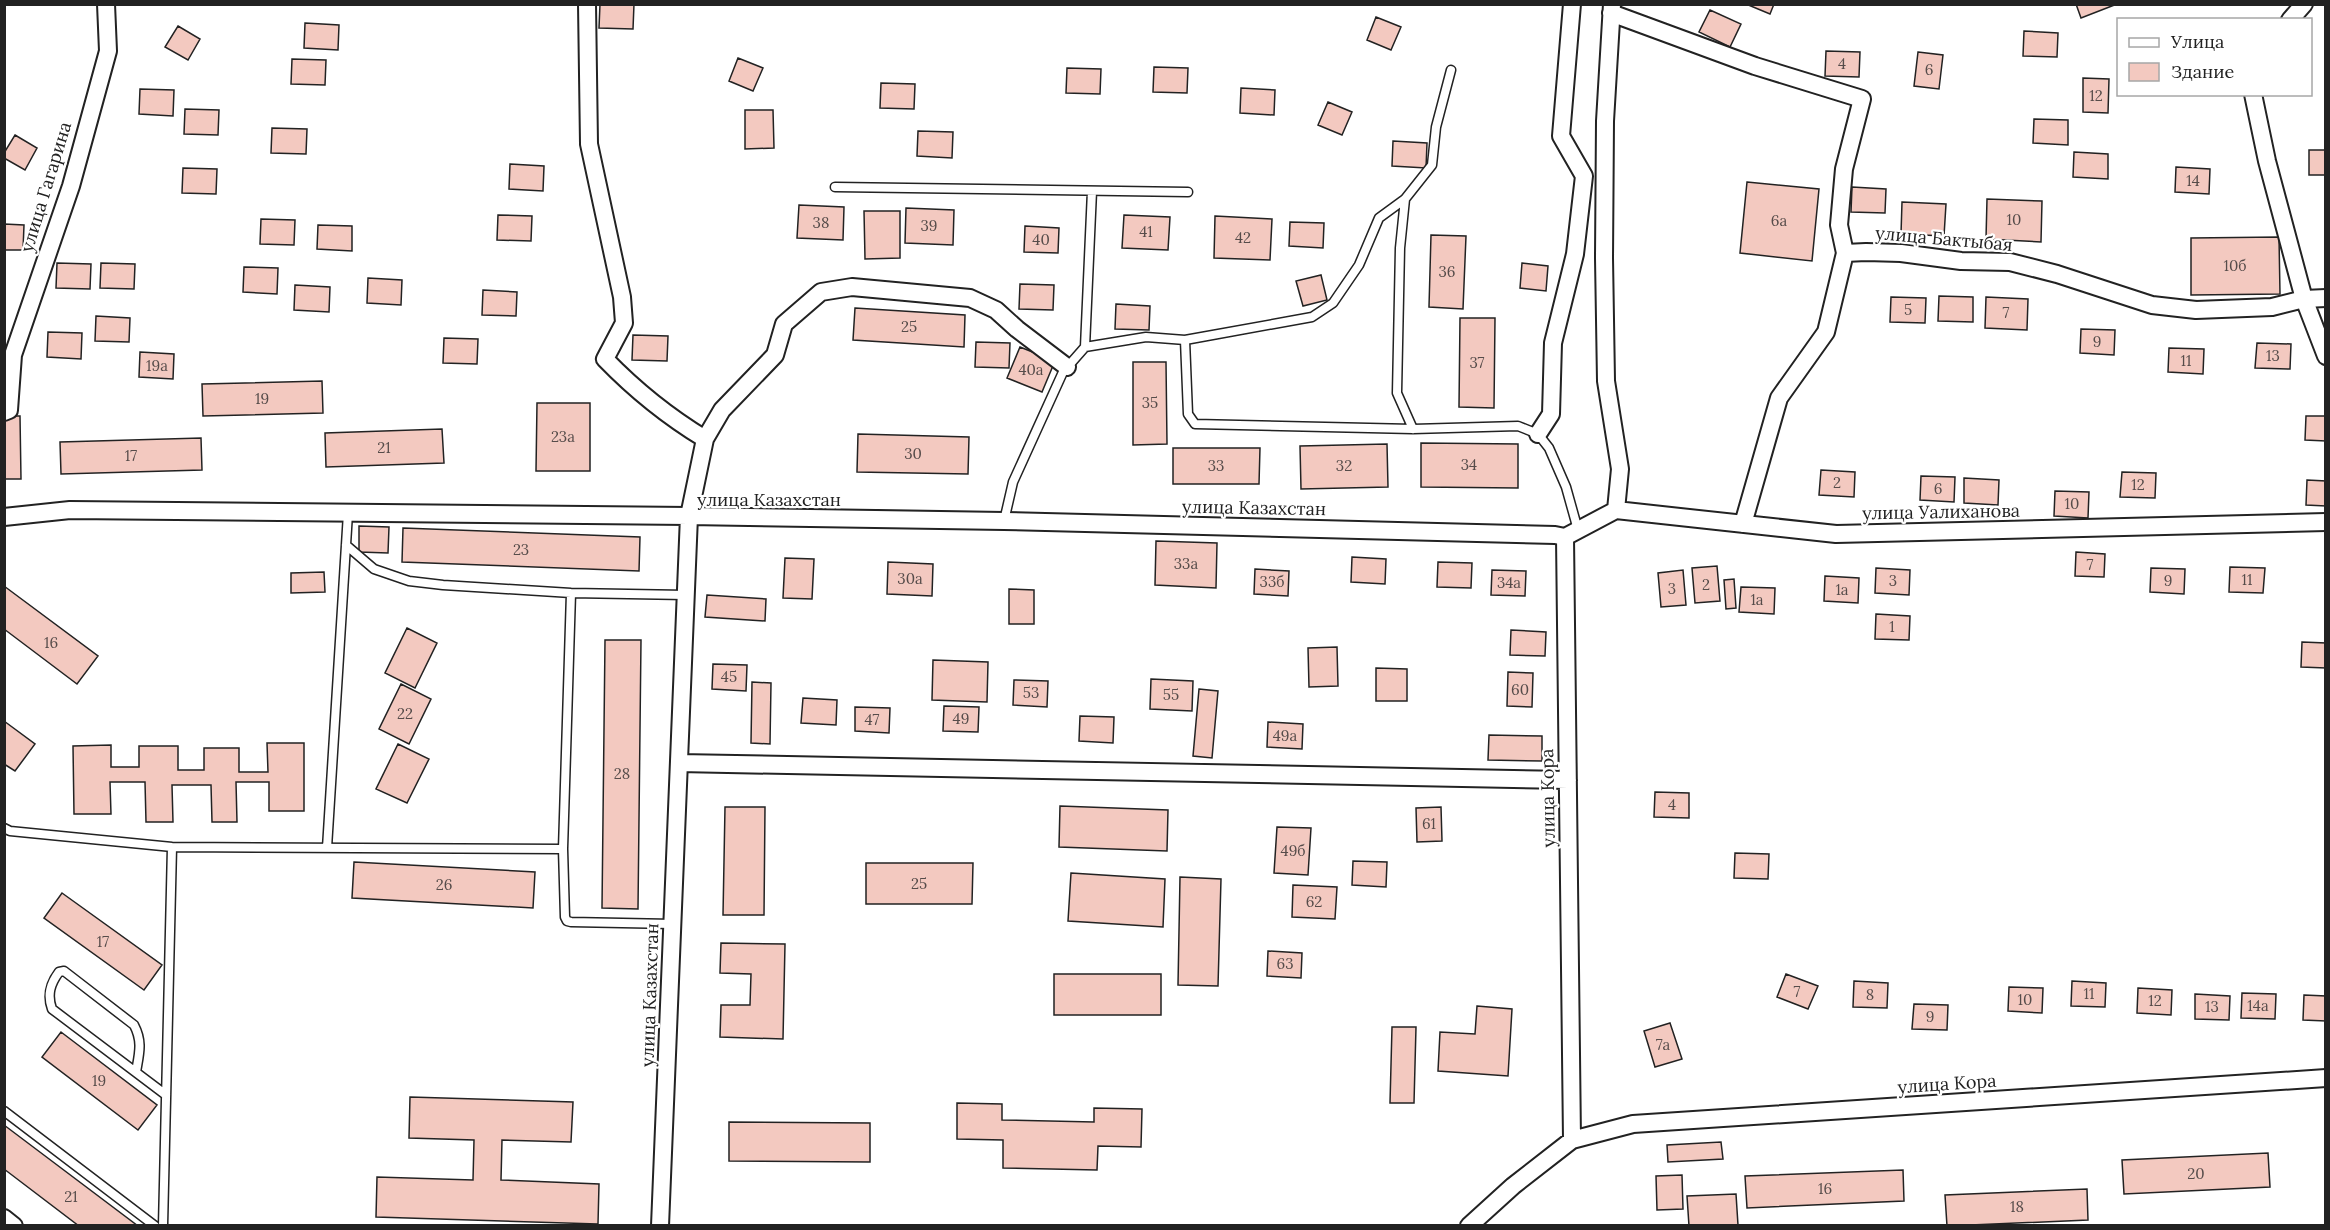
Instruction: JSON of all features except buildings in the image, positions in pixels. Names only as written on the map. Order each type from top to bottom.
[{"type":"street","name":"улица Гагарина","points":[[4,412],[9,410],[13,355],[71,186],[108,51],[106,4]]},
{"type":"street","points":[[587,4],[587,110],[590,144],[622,297],[624,323],[605,359],[630,385],[668,416],[705,439]]},
{"type":"street","points":[[1538,434],[1551,414],[1553,343],[1575,254],[1584,176],[1561,136],[1572,4]]},
{"type":"street","points":[[2292,18],[2304,4]]},
{"type":"street","points":[[1566,534],[1616,510],[1620,469],[1606,381],[1605,121],[1612,9],[1755,66],[1862,99],[1844,169],[1839,225],[1845,253],[1826,332],[1779,398],[1743,524]]},
{"type":"street","points":[[2253,96],[2267,161],[2304,299],[2325,356]]},
{"type":"street","name":"улица Бактыбая","points":[[1845,253],[1901,253],[1961,261],[2010,262],[2056,274],[2151,305],[2196,310],[2272,307],[2304,299],[2325,298]]},
{"type":"street","points":[[4,518],[70,510],[690,516],[705,439],[722,410],[775,355],[784,324],[821,292],[852,287],[970,298],[996,310],[1067,367]]},
{"type":"street","name":"улица Уалиханова","points":[[1616,510],[1836,534],[2325,522]]},
{"type":"street","name":"улица Казахстан","points":[[660,1226],[690,516],[1566,534]]},
{"type":"street","name":"улица Кора","points":[[1566,534],[1572,1140]]},
{"type":"street","points":[[679,763],[1568,780]]},
{"type":"street","name":"улица Кора","points":[[1469,1226],[1513,1186],[1572,1140],[1633,1124],[2325,1078]]},
{"type":"street","points":[[4,1218],[14,1226]]},
{"type":"lane","points":[[1004,521],[1013,483],[1063,372],[1085,347],[1146,337],[1185,340],[1312,317],[1333,303],[1359,265],[1379,218],[1405,199],[1432,165],[1436,127],[1452,70]]},
{"type":"lane","points":[[835,187],[1188,192]]},
{"type":"lane","points":[[1085,347],[1092,191]]},
{"type":"lane","points":[[1405,199],[1400,248],[1396,393],[1413,429]]},
{"type":"lane","points":[[1185,340],[1188,414],[1195,424],[1413,429],[1518,426],[1538,434],[1549,448],[1566,487],[1566,534]]},
{"type":"lane","points":[[327,848],[348,513]]},
{"type":"lane","points":[[346,545],[375,569],[409,581],[571,593],[686,595]]},
{"type":"lane","points":[[571,593],[563,849],[567,921],[672,924]]},
{"type":"lane","points":[[4,828],[10,831],[172,847],[563,849]]},
{"type":"lane","points":[[163,1226],[172,847]]},
{"type":"lane","points":[[136,1072],[141,1046],[140,1036],[134,1025],[64,971],[59,972],[52,981],[48,999],[52,1009],[166,1095]]},
{"type":"lane","points":[[4,1111],[155,1226]]}]
